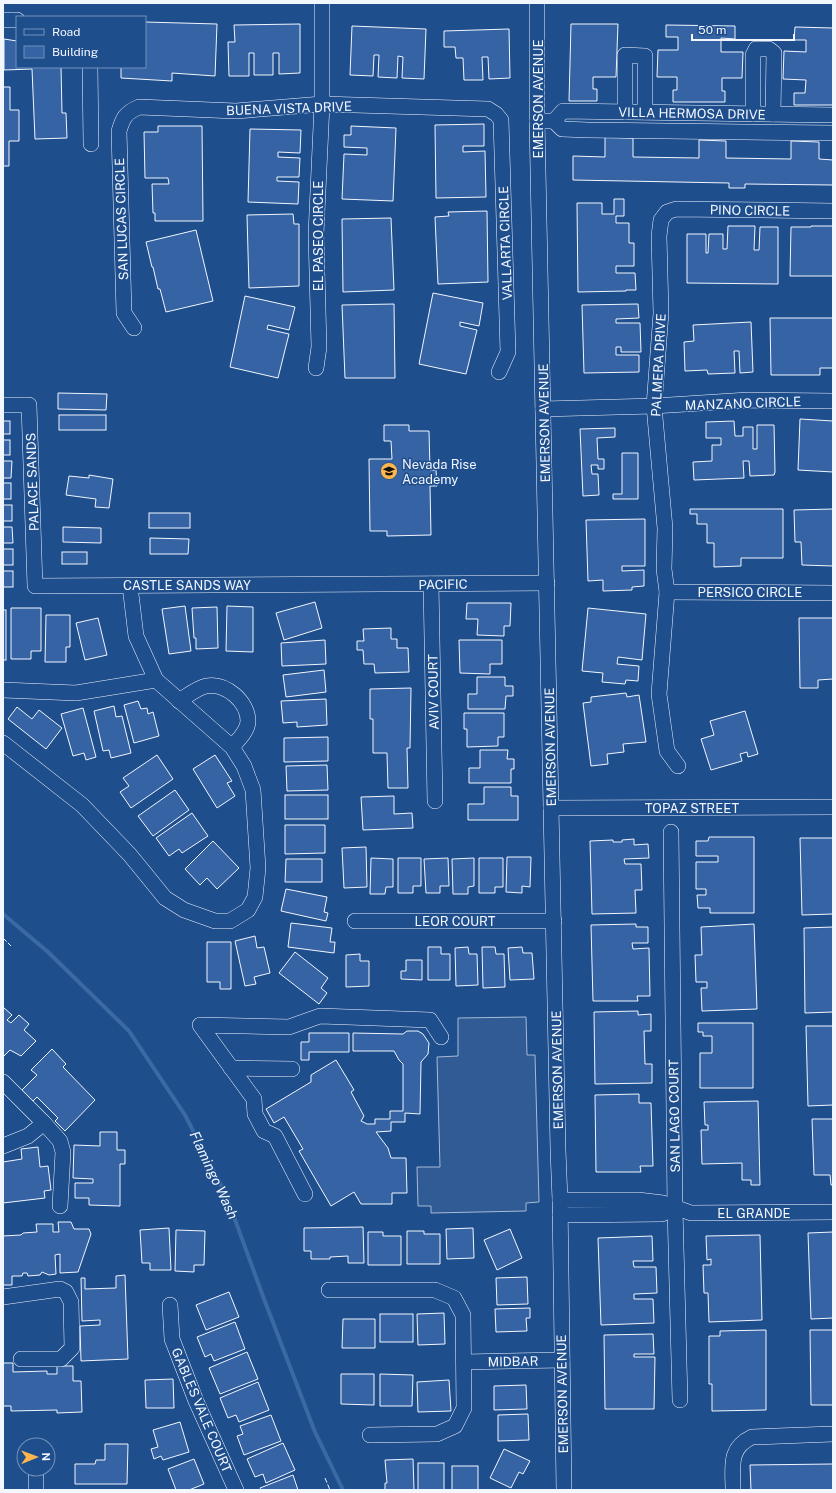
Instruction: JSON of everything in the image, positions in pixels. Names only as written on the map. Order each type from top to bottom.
[{"type":"street","name":"EL PASEO CIRCLE","points":[[316,368],[319,347],[316,234],[322,104],[322,3]]},
{"type":"street","name":"EMERSON AVENUE","points":[[537,3],[537,121],[560,1208],[564,1490]]},
{"type":"street","points":[[3,20],[16,20]]},
{"type":"street","points":[[90,68],[92,144]]},
{"type":"street","name":"BUENA VISTA DRIVE","points":[[130,111],[139,107],[236,111],[322,104],[488,109],[496,114]]},
{"type":"street","name":"SAN LUCAS CIRCLE","points":[[130,111],[123,118],[118,131],[124,313],[134,328]]},
{"type":"street","name":"VILLA HERMOSA DRIVE","points":[[554,121],[563,111],[833,115]]},
{"type":"street","points":[[635,112],[635,130]]},
{"type":"street","name":"VALLARTA CIRCLE","points":[[496,114],[501,120],[508,352],[499,372]]},
{"type":"street","points":[[762,132],[763,114]]},
{"type":"street","name":"VILLA HERMOSA DRIVE","points":[[537,121],[554,121],[562,128],[833,133]]},
{"type":"street","name":"PINO CIRCLE","points":[[667,212],[676,209],[833,210]]},
{"type":"street","name":"PALMERA DRIVE","points":[[667,212],[660,220],[658,236],[661,313],[654,406],[666,528],[664,568],[668,592],[660,694],[667,751],[678,766]]},
{"type":"street","name":"MANZANO CIRCLE","points":[[543,409],[654,406],[748,400],[833,401]]},
{"type":"street","name":"PALACE SANDS","points":[[3,405],[29,405],[35,586]]},
{"type":"street","name":"PACIFIC","points":[[340,584],[547,583]]},
{"type":"street","name":"CASTLE SANDS WAY","points":[[35,586],[340,584]]},
{"type":"street","name":"AVIV COURT","points":[[430,584],[435,801]]},
{"type":"street","points":[[3,743],[82,805],[130,855],[165,898],[184,910],[216,921],[230,921],[248,910],[255,897],[258,868],[253,790],[244,766],[232,747],[156,680],[136,636],[130,586]]},
{"type":"street","name":"PERSICO CIRCLE","points":[[668,592],[833,592]]},
{"type":"street","points":[[3,690],[76,693],[156,680]]},
{"type":"street","points":[[179,701],[205,686],[218,685],[235,695],[244,708],[248,722],[243,735],[232,747]]},
{"type":"street","name":"TOPAZ STREET","points":[[551,808],[833,808]]},
{"type":"street","name":"SAN LAGO COURT","points":[[671,832],[675,1208],[680,1400]]},
{"type":"street","name":"LEOR COURT","points":[[356,922],[554,921]]},
{"type":"street","points":[[305,1194],[275,1136],[264,1131],[255,1114],[254,1099],[200,1025],[289,1027],[320,1016],[430,1020],[441,1037]]},
{"type":"street","points":[[231,1068],[292,1069]]},
{"type":"street","points":[[3,1082],[60,1141],[63,1152],[60,1206]]},
{"type":"street","points":[[3,1146],[28,1136],[44,1123]]},
{"type":"street","name":"EL GRANDE","points":[[560,1208],[619,1207],[638,1200],[663,1203],[691,1213],[833,1212]]},
{"type":"street","points":[[3,1297],[60,1289],[66,1292],[71,1302],[72,1348],[61,1359],[21,1359]]},
{"type":"street","points":[[329,1290],[435,1290],[454,1298],[463,1315],[464,1408],[455,1426],[437,1434],[370,1434]]},
{"type":"street","name":"GABLES VALE COURT","points":[[170,1305],[172,1339],[196,1402],[236,1490]]},
{"type":"street","name":"MIDBAR","points":[[464,1362],[562,1360]]},
{"type":"street","points":[[733,1490],[732,1466],[735,1452],[742,1441],[752,1437],[833,1434]]},
{"type":"shaded area","points":[[526,1017],[527,1055],[535,1055],[539,1202],[526,1203],[526,1211],[431,1213],[431,1206],[418,1206],[417,1167],[440,1167],[437,1057],[458,1056],[458,1018]]},
{"type":"building","points":[[146,22],[217,24],[215,76],[172,73],[172,81],[121,78],[121,68],[146,68]]},
{"type":"building","points":[[300,24],[300,73],[279,74],[279,53],[273,53],[273,75],[254,75],[254,53],[249,53],[249,76],[229,76],[228,42],[235,42],[234,25]]},
{"type":"building","points":[[571,24],[618,24],[616,77],[593,77],[593,89],[597,89],[597,101],[569,101]]},
{"type":"building","points":[[666,25],[735,26],[735,39],[721,38],[721,52],[743,52],[742,78],[722,78],[722,91],[725,91],[725,102],[673,102],[673,90],[677,90],[677,77],[657,77],[658,50],[678,50],[678,37],[666,37]]},
{"type":"building","points":[[352,26],[426,29],[424,79],[402,78],[403,57],[398,56],[397,78],[378,77],[379,55],[374,55],[373,76],[350,75]]},
{"type":"building","points":[[795,27],[833,28],[833,105],[794,105],[794,93],[805,93],[806,80],[783,79],[784,51],[806,52],[806,40],[794,40]]},
{"type":"building","points":[[509,29],[510,78],[489,79],[488,57],[482,57],[483,80],[464,80],[463,58],[456,58],[455,47],[444,47],[444,31]]},
{"type":"building","points":[[4,39],[16,41],[16,68],[61,68],[62,113],[66,113],[67,138],[35,139],[32,69],[4,70]]},
{"type":"building","points":[[3,87],[10,87],[10,110],[19,110],[19,141],[9,141],[9,166],[3,166]]},
{"type":"building","points":[[484,124],[484,146],[463,146],[463,152],[485,151],[486,197],[436,198],[435,125]]},
{"type":"building","points":[[158,126],[202,126],[203,221],[155,221],[155,213],[153,213],[152,184],[169,184],[168,178],[145,178],[144,132],[158,132]]},
{"type":"building","points":[[351,126],[396,128],[393,201],[342,199],[344,154],[367,155],[367,148],[344,147],[344,135],[351,135]]},
{"type":"building","points":[[250,129],[301,130],[300,153],[278,152],[278,157],[300,158],[299,177],[277,177],[277,181],[299,182],[298,204],[248,202]]},
{"type":"building","points":[[605,137],[633,138],[633,157],[699,158],[699,140],[726,141],[726,158],[791,159],[791,141],[819,142],[819,159],[833,160],[833,185],[745,184],[745,188],[729,188],[729,183],[573,180],[573,156],[605,157]]},
{"type":"building","points":[[614,199],[624,199],[624,216],[616,216],[616,223],[629,223],[629,243],[634,243],[634,266],[616,266],[616,273],[635,273],[636,290],[578,292],[577,203],[602,203],[602,214],[614,214]]},
{"type":"building","points":[[487,211],[488,282],[438,284],[435,217],[449,216],[448,212]]},
{"type":"building","points":[[293,214],[294,224],[299,224],[299,286],[249,288],[247,215]]},
{"type":"building","points":[[391,218],[394,290],[343,292],[342,219]]},
{"type":"building","points":[[728,226],[755,226],[754,250],[759,250],[760,227],[778,227],[778,284],[687,283],[687,234],[706,234],[706,253],[708,253],[709,234],[723,234],[723,249],[727,249]]},
{"type":"building","points":[[833,226],[833,276],[790,276],[791,227]]},
{"type":"building","points":[[196,230],[213,301],[166,312],[160,289],[158,289],[146,242]]},
{"type":"building","points":[[433,293],[483,303],[479,326],[460,322],[460,326],[477,330],[466,374],[419,364]]},
{"type":"building","points":[[245,296],[295,307],[289,330],[268,325],[267,329],[289,334],[278,378],[230,367]]},
{"type":"building","points":[[394,304],[395,378],[345,378],[342,305]]},
{"type":"building","points":[[638,304],[639,318],[616,319],[616,323],[640,323],[641,352],[621,352],[621,347],[616,347],[616,355],[639,355],[639,372],[584,373],[582,305]]},
{"type":"building","points":[[770,318],[833,318],[833,368],[820,368],[820,375],[771,375]]},
{"type":"building","points":[[751,322],[753,372],[740,373],[739,351],[734,351],[735,373],[708,374],[707,370],[685,371],[684,342],[694,341],[693,325]]},
{"type":"building","points":[[58,393],[107,394],[106,410],[58,409]]},
{"type":"building","points":[[59,415],[106,415],[106,430],[59,430]]},
{"type":"building","points":[[800,419],[833,421],[833,472],[798,470]]},
{"type":"building","points":[[3,421],[10,421],[10,434],[3,434]]},
{"type":"building","points":[[734,421],[735,436],[743,436],[743,427],[753,427],[753,449],[757,449],[757,425],[774,425],[774,475],[750,476],[749,461],[743,461],[744,478],[694,480],[693,462],[712,461],[712,445],[721,445],[721,438],[706,438],[706,422]]},
{"type":"building","points":[[384,425],[409,425],[409,431],[429,431],[430,470],[436,470],[437,486],[430,486],[431,535],[387,536],[387,531],[370,531],[369,459],[392,459],[391,441],[384,441]]},
{"type":"building","points":[[615,428],[615,437],[597,438],[598,459],[604,459],[604,469],[598,469],[598,465],[591,465],[592,474],[598,474],[599,495],[583,496],[580,429]]},
{"type":"building","points":[[3,440],[10,440],[10,455],[3,455]]},
{"type":"building","points":[[622,453],[638,453],[638,499],[613,499],[613,494],[622,494]]},
{"type":"building","points":[[3,461],[12,461],[11,478],[3,478]]},
{"type":"building","points":[[89,475],[113,479],[109,508],[95,507],[96,499],[66,495],[69,476],[89,478]]},
{"type":"building","points":[[3,483],[11,483],[11,499],[3,499]]},
{"type":"building","points":[[3,505],[12,505],[12,521],[3,521]]},
{"type":"building","points":[[690,509],[783,509],[783,558],[741,558],[741,566],[714,567],[714,543],[707,543],[707,524],[697,524],[697,514],[690,514]]},
{"type":"building","points":[[833,509],[833,566],[802,565],[801,542],[795,542],[794,510]]},
{"type":"building","points":[[149,513],[190,513],[190,528],[149,528]]},
{"type":"building","points":[[645,519],[645,566],[622,566],[622,571],[644,570],[644,586],[632,587],[632,590],[603,591],[603,580],[588,581],[586,520]]},
{"type":"building","points":[[3,527],[12,527],[13,543],[3,543]]},
{"type":"building","points":[[63,527],[101,528],[101,543],[63,542]]},
{"type":"building","points":[[150,538],[189,539],[188,554],[150,554]]},
{"type":"building","points":[[3,549],[13,549],[13,565],[3,565]]},
{"type":"building","points":[[62,552],[87,552],[87,564],[62,564]]},
{"type":"building","points":[[3,571],[13,571],[13,587],[3,587]]},
{"type":"building","points":[[315,602],[322,628],[284,640],[276,613]]},
{"type":"building","points":[[467,603],[511,603],[510,626],[504,626],[504,636],[477,635],[478,619],[466,619]]},
{"type":"building","points":[[185,606],[191,651],[169,654],[162,609]]},
{"type":"building","points":[[227,606],[253,607],[253,652],[226,651]]},
{"type":"building","points":[[217,607],[218,648],[196,649],[192,608]]},
{"type":"building","points":[[11,608],[41,608],[41,651],[31,651],[31,659],[11,659]]},
{"type":"building","points":[[588,608],[646,614],[642,660],[618,657],[617,664],[639,666],[638,681],[626,680],[625,684],[602,682],[603,673],[582,671]]},
{"type":"building","points":[[3,610],[6,610],[6,660],[3,660]]},
{"type":"building","points":[[46,615],[70,615],[70,647],[66,647],[66,662],[45,662]]},
{"type":"building","points":[[98,618],[107,655],[85,660],[76,623]]},
{"type":"building","points":[[799,618],[833,618],[833,679],[818,680],[818,688],[800,688]]},
{"type":"building","points":[[391,628],[391,639],[397,639],[397,648],[408,648],[409,672],[375,673],[374,664],[364,664],[363,650],[357,650],[357,641],[364,641],[363,629]]},
{"type":"building","points":[[325,640],[326,664],[282,666],[281,643]]},
{"type":"building","points":[[459,640],[502,640],[502,664],[490,664],[490,674],[460,673]]},
{"type":"building","points":[[324,670],[326,692],[286,697],[283,675]]},
{"type":"building","points":[[477,677],[505,677],[505,686],[513,686],[513,696],[506,696],[505,709],[468,709],[468,694],[477,694]]},
{"type":"building","points":[[411,688],[410,748],[407,748],[408,788],[388,788],[387,753],[373,753],[373,719],[370,719],[370,689]]},
{"type":"building","points":[[626,693],[627,697],[639,695],[646,742],[623,744],[624,752],[607,754],[608,764],[591,766],[583,703],[591,702],[591,697]]},
{"type":"building","points":[[326,699],[327,725],[297,727],[297,722],[283,723],[281,701]]},
{"type":"building","points":[[138,701],[141,709],[147,708],[148,714],[153,712],[159,736],[134,743],[124,705]]},
{"type":"building","points":[[114,706],[116,717],[122,716],[131,753],[111,758],[109,750],[103,751],[94,711]]},
{"type":"building","points":[[17,707],[32,719],[39,710],[62,728],[46,749],[8,719]]},
{"type":"building","points":[[83,708],[96,757],[86,760],[84,753],[73,756],[61,714]]},
{"type":"building","points":[[745,711],[758,754],[748,757],[747,752],[740,754],[742,761],[711,770],[701,739],[714,735],[710,721]]},
{"type":"building","points":[[464,713],[504,713],[504,737],[498,737],[498,746],[467,747],[467,729],[464,729]]},
{"type":"building","points":[[328,737],[328,761],[284,762],[284,738]]},
{"type":"building","points":[[480,750],[508,750],[507,759],[514,759],[514,769],[511,769],[511,783],[469,783],[469,768],[480,768]]},
{"type":"building","points":[[157,755],[173,779],[131,808],[120,792],[129,786],[123,778]]},
{"type":"building","points":[[215,755],[232,781],[227,783],[235,796],[217,808],[193,769]]},
{"type":"building","points":[[327,765],[328,790],[287,791],[286,766]]},
{"type":"building","points":[[484,787],[511,787],[511,796],[518,796],[518,820],[468,820],[468,804],[484,804]]},
{"type":"building","points":[[175,790],[189,810],[153,836],[138,816]]},
{"type":"building","points":[[285,795],[328,795],[328,819],[285,819]]},
{"type":"building","points":[[394,796],[394,814],[412,813],[413,828],[363,830],[361,797]]},
{"type":"building","points":[[192,813],[208,836],[182,853],[179,849],[169,856],[156,838]]},
{"type":"building","points":[[285,825],[325,825],[325,853],[285,854]]},
{"type":"building","points":[[709,837],[754,837],[754,913],[710,913],[710,908],[698,908],[697,895],[706,895],[706,889],[696,889],[696,862],[718,862],[718,856],[696,856],[696,841],[708,841]]},
{"type":"building","points":[[800,838],[833,838],[833,914],[802,915]]},
{"type":"building","points":[[634,839],[634,845],[648,844],[649,858],[624,859],[625,864],[641,864],[642,890],[635,890],[636,913],[592,914],[590,841],[613,840],[613,842],[622,842],[622,840]]},
{"type":"building","points":[[213,841],[239,868],[217,889],[207,878],[200,885],[185,869]]},
{"type":"building","points":[[366,847],[367,887],[344,888],[342,848]]},
{"type":"building","points":[[507,857],[531,857],[530,887],[522,886],[522,893],[506,892]]},
{"type":"building","points":[[371,858],[393,859],[393,887],[386,887],[385,894],[370,894]]},
{"type":"building","points":[[398,858],[421,858],[421,886],[413,886],[413,893],[398,893]]},
{"type":"building","points":[[448,858],[449,886],[440,886],[440,893],[426,893],[424,859]]},
{"type":"building","points":[[474,858],[474,886],[468,887],[468,894],[453,894],[452,859]]},
{"type":"building","points":[[479,858],[503,858],[503,887],[495,887],[495,893],[479,893]]},
{"type":"building","points":[[286,859],[322,859],[322,882],[285,882]]},
{"type":"building","points":[[286,889],[327,897],[324,912],[328,913],[326,921],[281,911]]},
{"type":"building","points":[[291,923],[332,928],[330,942],[335,942],[334,953],[288,947]]},
{"type":"building","points":[[636,924],[636,927],[648,927],[648,943],[632,943],[633,949],[649,948],[650,996],[637,996],[638,1001],[593,1001],[591,925]]},
{"type":"building","points":[[754,924],[757,1009],[702,1011],[701,988],[707,988],[707,982],[696,982],[695,955],[702,955],[701,927]]},
{"type":"building","points":[[833,927],[833,1012],[805,1013],[804,928]]},
{"type":"building","points":[[255,936],[257,948],[264,947],[270,973],[254,977],[256,984],[245,986],[235,941]]},
{"type":"building","points":[[207,942],[231,942],[231,989],[220,989],[220,982],[207,982]]},
{"type":"building","points":[[428,947],[441,947],[441,954],[450,954],[450,980],[428,980]]},
{"type":"building","points":[[468,947],[469,954],[477,954],[478,985],[456,986],[455,948]]},
{"type":"building","points":[[482,947],[495,947],[496,954],[504,954],[505,987],[483,988]]},
{"type":"building","points":[[522,947],[523,953],[532,953],[534,979],[510,980],[508,948]]},
{"type":"building","points":[[295,952],[328,978],[321,988],[327,993],[319,1004],[279,973]]},
{"type":"building","points":[[360,954],[360,961],[369,961],[369,986],[346,987],[346,955]]},
{"type":"building","points":[[406,960],[422,960],[422,980],[401,979],[401,971],[406,971]]},
{"type":"building","points":[[3,1007],[12,1015],[7,1020],[11,1023],[19,1015],[29,1024],[24,1030],[36,1041],[21,1056],[10,1050],[3,1057]]},
{"type":"building","points":[[638,1011],[638,1015],[651,1014],[651,1031],[644,1031],[645,1064],[652,1064],[652,1083],[595,1084],[594,1012]]},
{"type":"building","points":[[698,1023],[753,1023],[753,1088],[700,1088],[700,1053],[712,1053],[712,1036],[703,1036],[703,1032],[698,1032]]},
{"type":"building","points":[[806,1026],[833,1026],[833,1105],[808,1106]]},
{"type":"building","points":[[407,1031],[418,1031],[423,1034],[429,1043],[428,1054],[421,1062],[420,1114],[405,1113],[405,1122],[391,1122],[391,1131],[376,1132],[388,1148],[391,1158],[406,1158],[407,1193],[392,1193],[392,1204],[361,1204],[354,1192],[331,1206],[299,1151],[303,1149],[284,1117],[274,1123],[266,1109],[311,1082],[311,1075],[336,1060],[354,1090],[351,1092],[364,1116],[361,1121],[367,1124],[375,1124],[375,1119],[390,1119],[390,1111],[403,1111],[403,1064],[394,1051],[353,1051],[353,1033],[403,1034]]},
{"type":"building","points":[[309,1033],[349,1033],[349,1052],[309,1052],[309,1060],[301,1060],[301,1042],[309,1042]]},
{"type":"building","points":[[52,1049],[66,1064],[63,1067],[95,1100],[65,1131],[55,1121],[58,1118],[37,1097],[33,1101],[22,1090],[37,1075],[31,1070]]},
{"type":"building","points":[[639,1094],[639,1103],[651,1103],[653,1166],[640,1166],[641,1172],[596,1172],[595,1095]]},
{"type":"building","points":[[758,1101],[760,1185],[751,1185],[751,1180],[742,1180],[742,1163],[702,1164],[701,1130],[708,1130],[708,1125],[705,1125],[704,1102]]},
{"type":"building","points":[[812,1119],[833,1119],[833,1185],[831,1185],[830,1175],[814,1175]]},
{"type":"building","points":[[100,1132],[117,1132],[117,1150],[125,1150],[125,1164],[120,1164],[120,1206],[89,1205],[89,1198],[75,1198],[75,1183],[93,1183],[93,1179],[73,1178],[74,1145],[100,1146]]},
{"type":"building","points":[[38,1147],[40,1167],[48,1166],[51,1190],[44,1191],[45,1198],[3,1203],[3,1162],[22,1159],[21,1149]]},
{"type":"building","points":[[58,1222],[71,1222],[74,1229],[89,1229],[91,1234],[78,1272],[60,1273],[60,1254],[55,1255],[56,1274],[49,1275],[42,1272],[40,1275],[28,1276],[27,1273],[23,1273],[22,1276],[12,1276],[12,1285],[3,1285],[3,1236],[37,1232],[36,1224],[53,1224],[53,1232],[59,1232]]},
{"type":"building","points":[[363,1227],[364,1263],[348,1263],[348,1256],[330,1257],[330,1259],[311,1259],[311,1251],[304,1251],[304,1228]]},
{"type":"building","points":[[169,1228],[171,1270],[150,1270],[150,1263],[142,1263],[140,1230]]},
{"type":"building","points":[[473,1228],[474,1258],[447,1259],[446,1229]]},
{"type":"building","points":[[510,1229],[522,1258],[497,1270],[484,1240]]},
{"type":"building","points":[[176,1230],[205,1231],[204,1265],[194,1265],[194,1272],[175,1271]]},
{"type":"building","points":[[407,1231],[424,1231],[424,1234],[440,1234],[440,1264],[407,1264]]},
{"type":"building","points":[[368,1232],[383,1232],[383,1236],[401,1236],[401,1265],[368,1265]]},
{"type":"building","points":[[833,1232],[833,1318],[811,1319],[808,1233]]},
{"type":"building","points":[[760,1235],[762,1320],[709,1322],[708,1293],[704,1293],[703,1265],[711,1265],[711,1259],[707,1260],[706,1236]]},
{"type":"building","points":[[652,1236],[653,1261],[633,1261],[634,1267],[656,1267],[657,1293],[634,1294],[634,1299],[653,1299],[654,1323],[601,1325],[598,1238]]},
{"type":"building","points":[[125,1275],[128,1359],[81,1361],[80,1326],[100,1325],[100,1320],[82,1321],[81,1278],[85,1278],[85,1289],[116,1288],[116,1276]]},
{"type":"building","points":[[527,1277],[528,1304],[497,1305],[496,1278]]},
{"type":"building","points":[[229,1292],[239,1317],[206,1330],[196,1305]]},
{"type":"building","points":[[530,1308],[530,1318],[526,1318],[527,1331],[496,1332],[495,1309]]},
{"type":"building","points":[[444,1313],[445,1344],[418,1345],[417,1314]]},
{"type":"building","points":[[380,1314],[413,1314],[413,1342],[380,1342]]},
{"type":"building","points":[[343,1319],[375,1319],[375,1348],[342,1348]]},
{"type":"building","points":[[235,1322],[245,1349],[214,1361],[211,1354],[205,1357],[197,1337]]},
{"type":"building","points":[[766,1330],[766,1410],[712,1411],[712,1384],[709,1384],[709,1336],[720,1336],[720,1331]]},
{"type":"building","points":[[810,1330],[833,1330],[833,1405],[811,1405]]},
{"type":"building","points":[[653,1334],[654,1354],[634,1354],[634,1357],[655,1357],[654,1409],[605,1409],[604,1335]]},
{"type":"building","points":[[247,1352],[258,1379],[220,1394],[209,1368]]},
{"type":"building","points":[[3,1363],[13,1363],[13,1372],[47,1371],[47,1374],[57,1374],[57,1366],[73,1366],[73,1381],[81,1381],[82,1412],[57,1413],[57,1410],[11,1411],[11,1406],[3,1406]]},
{"type":"building","points":[[341,1374],[374,1374],[374,1405],[341,1404]]},
{"type":"building","points":[[380,1374],[413,1375],[412,1406],[380,1406]]},
{"type":"building","points":[[173,1379],[174,1408],[146,1408],[145,1380]]},
{"type":"building","points":[[449,1380],[451,1411],[418,1412],[417,1382]]},
{"type":"building","points":[[258,1382],[269,1410],[239,1422],[236,1415],[228,1418],[220,1398]]},
{"type":"building","points":[[526,1385],[527,1409],[494,1410],[494,1386]]},
{"type":"building","points":[[528,1414],[529,1440],[498,1441],[498,1415]]},
{"type":"building","points":[[271,1415],[281,1441],[244,1455],[237,1436],[243,1434],[240,1426]]},
{"type":"building","points":[[180,1422],[189,1452],[163,1460],[161,1456],[154,1459],[151,1449],[158,1447],[153,1430]]},
{"type":"building","points":[[283,1443],[295,1470],[266,1483],[263,1474],[255,1477],[247,1459]]},
{"type":"building","points":[[105,1444],[128,1444],[127,1484],[75,1484],[75,1464],[95,1464],[96,1460],[105,1460]]},
{"type":"building","points":[[504,1449],[530,1461],[523,1474],[519,1472],[511,1488],[490,1478]]},
{"type":"building","points":[[194,1459],[204,1484],[189,1490],[176,1490],[168,1469]]},
{"type":"building","points":[[413,1459],[414,1490],[385,1490],[385,1483],[387,1483],[385,1460]]},
{"type":"building","points":[[418,1463],[444,1463],[444,1490],[418,1490]]},
{"type":"building","points":[[833,1464],[833,1490],[751,1490],[750,1465]]},
{"type":"building","points":[[452,1466],[478,1466],[478,1490],[452,1490]]},
{"type":"building","points":[[293,1475],[298,1490],[261,1490],[260,1488]]},
{"type":"waterway","name":"Flamingo Wash","points":[[3,914],[48,952],[129,1031],[185,1115],[226,1195],[315,1432],[343,1490]]},
{"type":"fence","points":[[3,938],[11,946]]},
{"type":"fence","points":[[325,1478],[330,1490]]},
{"type":"place","name":"Nevada Rise Academy","points":[[389,471]]}]
